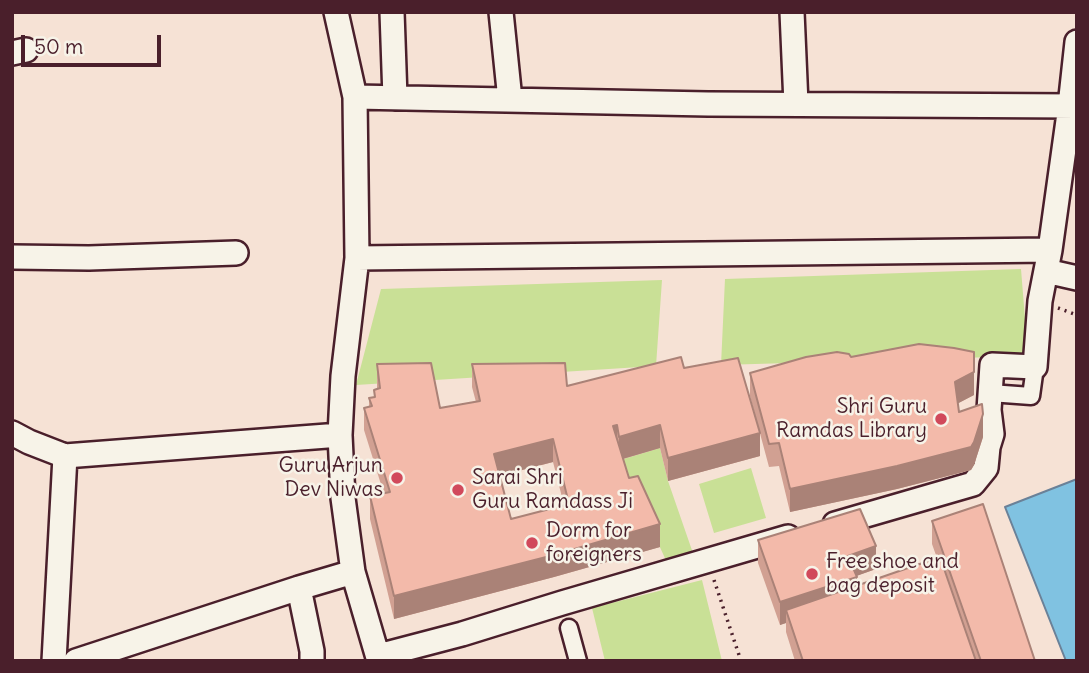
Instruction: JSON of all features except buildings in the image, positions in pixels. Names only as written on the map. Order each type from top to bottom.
[{"type":"street","points":[[336,12],[355,97],[358,258],[343,376],[340,435],[343,498],[353,572],[379,659],[462,634],[565,615],[707,561],[973,484],[986,468],[992,434],[989,410],[992,365],[1035,366],[1040,301],[1074,106],[1077,42]]},
{"type":"street","points":[[392,12],[395,98]]},
{"type":"street","points":[[501,12],[510,100]]},
{"type":"street","points":[[792,12],[796,104]]},
{"type":"street","points":[[355,97],[1074,106]]},
{"type":"street","points":[[12,257],[89,258],[236,253]]},
{"type":"street","points":[[358,258],[1048,261],[1077,278]]},
{"type":"street","points":[[12,433],[65,456],[340,435]]},
{"type":"street","points":[[54,661],[65,456]]},
{"type":"street","points":[[76,661],[353,572]]},
{"type":"street","points":[[299,588],[312,661]]},
{"type":"street","points":[[565,615],[578,661]]},
{"type":"path","points":[[707,561],[741,661]]},
{"type":"green space","points":[[1021,269],[1028,356],[721,365],[725,279]]},
{"type":"green space","points":[[662,280],[656,366],[356,385],[381,289]]},
{"type":"green space","points":[[660,448],[668,481],[695,559],[669,567],[638,499],[629,501],[620,460]]},
{"type":"green space","points":[[751,468],[766,518],[714,533],[699,484]]},
{"type":"green space","points":[[702,580],[722,661],[605,661],[592,608]]},
{"type":"water","points":[[1077,479],[1077,661],[1066,661],[1005,507]]},
{"type":"place","name":"Shri Guru Ramdas Library","points":[[941,419]]},
{"type":"place","name":"Guru Arjun Dev Niwas","points":[[397,478]]},
{"type":"place","name":"Sarai Shri Guru Ramdass Ji","points":[[458,490]]},
{"type":"place","name":"Dorm for foreigners","points":[[532,543]]},
{"type":"place","name":"Free shoe and bag deposit","points":[[812,574]]}]
